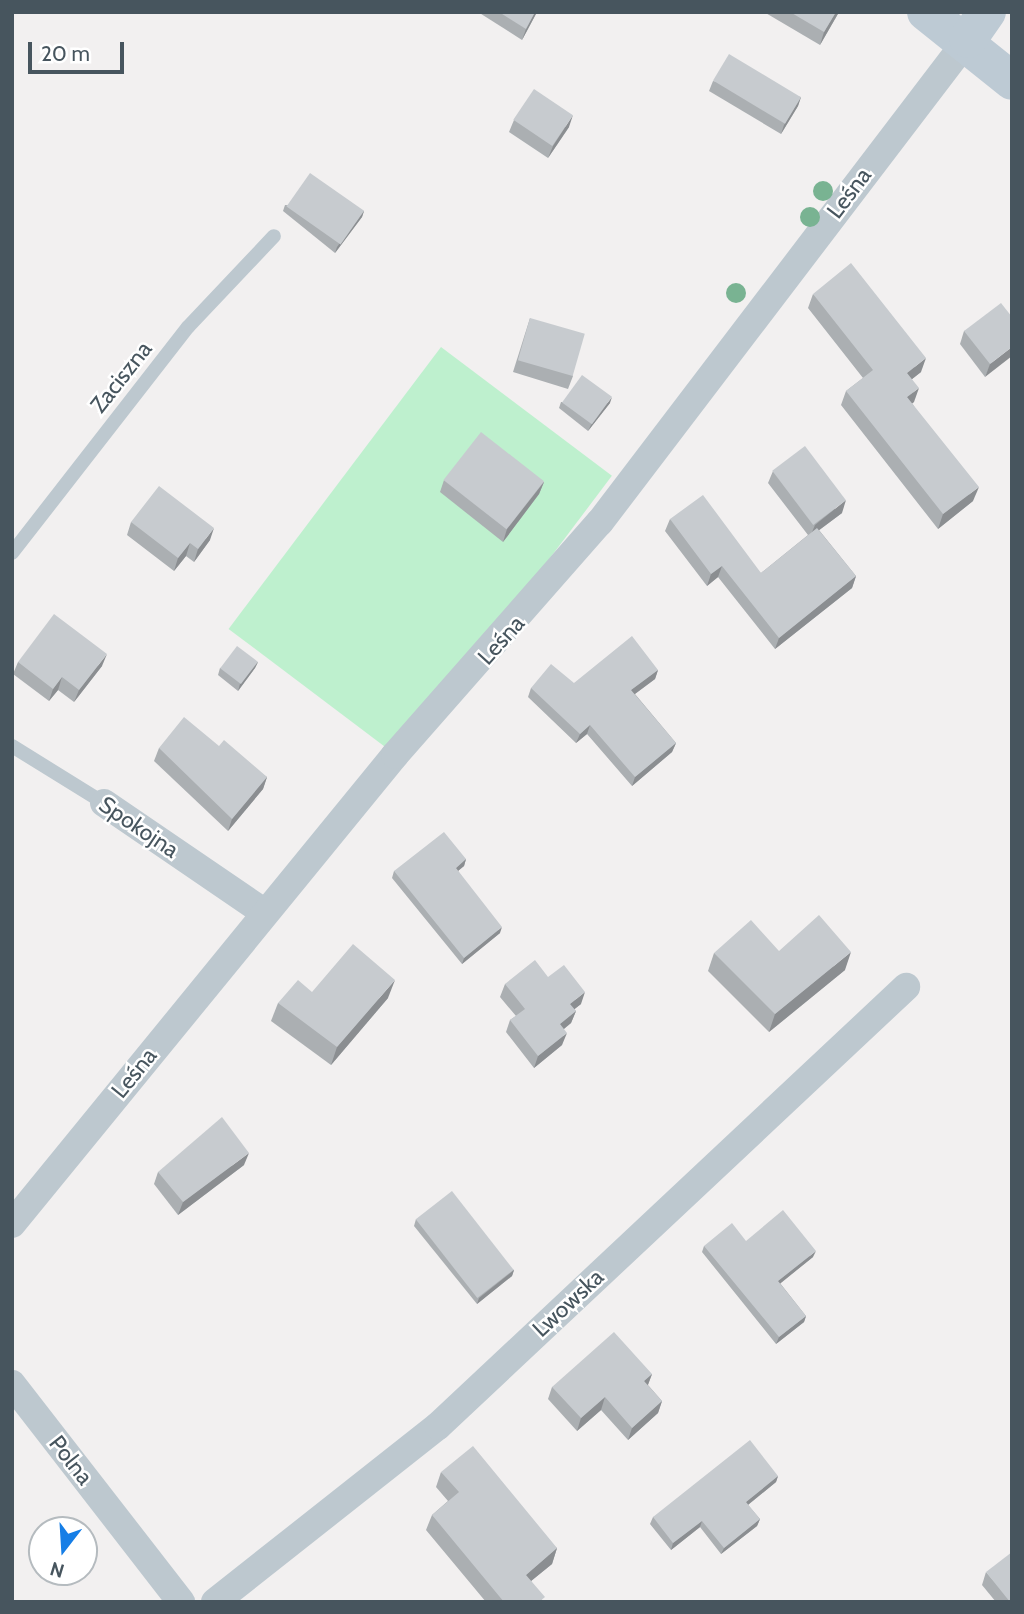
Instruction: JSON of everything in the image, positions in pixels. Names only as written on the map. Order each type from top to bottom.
[{"type":"street","points":[[926,12],[977,26],[1012,81]]},
{"type":"street","name":"Leśna","points":[[12,1224],[264,912],[591,532],[977,26]]},
{"type":"street","name":"Spokojna","points":[[104,803],[264,912]]},
{"type":"street","name":"Lwowska","points":[[215,1602],[438,1426],[906,987]]},
{"type":"street","name":"Polna","points":[[12,1384],[181,1602]]},
{"type":"lane","name":"Zaciszna","points":[[12,553],[188,327],[274,236]]},
{"type":"lane","name":"Spokojna","points":[[12,746],[104,803]]},
{"type":"green space","points":[[441,347],[612,476],[399,758],[229,629]]},
{"type":"building","points":[[499,12],[535,12],[526,29]]},
{"type":"building","points":[[790,12],[836,12],[824,32]]},
{"type":"building","points":[[729,54],[801,97],[785,124],[713,81]]},
{"type":"building","points":[[534,89],[573,115],[552,146],[513,120]]},
{"type":"building","points":[[310,173],[364,211],[341,244],[286,207]]},
{"type":"building","points":[[851,263],[926,358],[907,373],[919,388],[907,397],[979,487],[943,514],[846,391],[873,370],[813,294]]},
{"type":"building","points":[[1001,303],[1012,317],[1012,347],[990,364],[964,331]]},
{"type":"building","points":[[530,318],[585,334],[573,376],[518,360]]},
{"type":"building","points":[[582,375],[612,397],[592,424],[562,403]]},
{"type":"building","points":[[481,432],[544,481],[506,529],[443,480]]},
{"type":"building","points":[[805,446],[846,500],[813,525],[772,471]]},
{"type":"building","points":[[159,486],[214,528],[198,549],[190,543],[178,558],[131,522]]},
{"type":"building","points":[[703,495],[761,573],[817,528],[856,576],[779,638],[722,566],[711,574],[670,519]]},
{"type":"building","points":[[54,614],[107,654],[79,690],[62,677],[53,689],[18,662]]},
{"type":"building","points":[[632,636],[658,670],[631,690],[676,743],[635,777],[590,725],[580,734],[531,688],[551,664],[574,683]]},
{"type":"building","points":[[237,646],[258,662],[241,684],[220,668]]},
{"type":"building","points":[[184,717],[219,746],[224,740],[267,777],[232,819],[159,748]]},
{"type":"building","points":[[444,832],[466,859],[456,868],[502,927],[464,958],[394,871]]},
{"type":"building","points":[[819,915],[851,952],[775,1014],[714,953],[751,920],[779,951]]},
{"type":"building","points":[[353,944],[395,980],[337,1047],[278,1003],[298,980],[312,992]]},
{"type":"building","points":[[535,960],[548,977],[564,965],[585,992],[570,1004],[576,1011],[560,1024],[567,1033],[538,1056],[510,1020],[525,1009],[505,984]]},
{"type":"building","points":[[222,1117],[249,1153],[183,1202],[158,1172]]},
{"type":"building","points":[[452,1191],[514,1270],[477,1298],[416,1219]]},
{"type":"building","points":[[783,1210],[816,1251],[778,1281],[806,1316],[779,1337],[704,1246],[732,1223],[746,1241]]},
{"type":"building","points":[[614,1332],[652,1374],[644,1381],[662,1401],[632,1428],[605,1397],[581,1418],[552,1387]]},
{"type":"building","points":[[750,1440],[778,1476],[746,1502],[760,1519],[724,1548],[702,1521],[673,1543],[653,1517]]},
{"type":"building","points":[[473,1446],[557,1548],[526,1575],[545,1597],[539,1602],[504,1602],[432,1515],[459,1492],[441,1472]]},
{"type":"building","points":[[1012,1552],[1012,1602],[1010,1602],[986,1572]]}]
